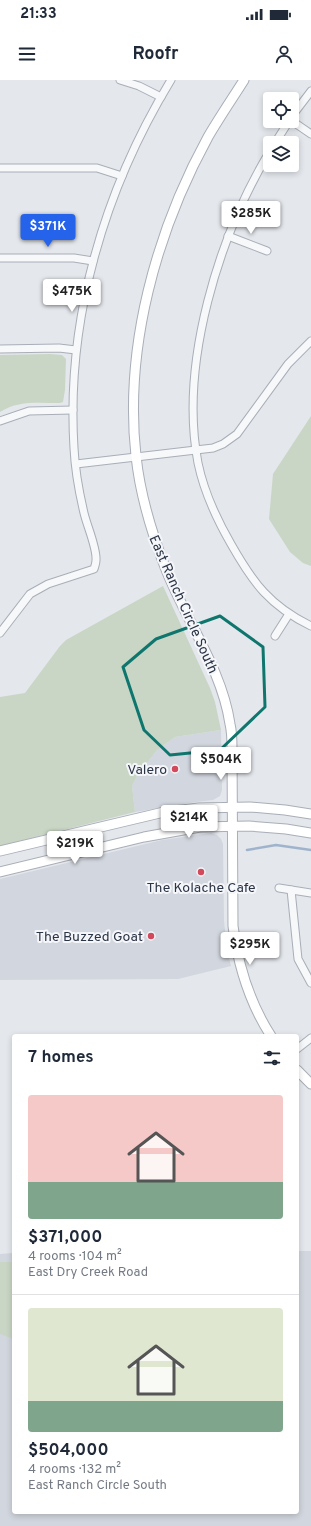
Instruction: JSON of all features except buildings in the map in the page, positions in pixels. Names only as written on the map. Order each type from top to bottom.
[{"type":"street","points":[[120,80],[139,86],[160,97]]},
{"type":"street","points":[[0,633],[30,594],[48,584],[94,569],[96,560],[84,514],[76,464],[73,410],[73,372],[76,350],[93,261],[122,176],[160,97],[171,80]]},
{"type":"street","name":"East Ranch Circle South","points":[[244,80],[208,136],[190,172],[158,256],[145,301],[134,380],[133,414],[136,458],[142,494],[152,532],[165,569],[219,683],[230,725],[232,749],[232,926],[242,975],[257,1013],[269,1034]]},
{"type":"street","points":[[299,107],[311,91]]},
{"type":"street","points":[[299,126],[311,134]]},
{"type":"street","points":[[263,162],[257,172],[228,236],[212,287],[199,345],[194,404],[196,450],[207,495],[221,526],[250,576],[258,587],[279,608],[311,626]]},
{"type":"street","points":[[0,168],[92,168],[122,176]]},
{"type":"street","points":[[228,236],[267,251]]},
{"type":"street","points":[[0,258],[74,258],[93,261]]},
{"type":"street","points":[[76,464],[213,448],[230,440],[246,423],[288,364],[311,341]]},
{"type":"street","points":[[0,349],[59,348],[76,350]]},
{"type":"street","points":[[0,421],[29,411],[73,410]]},
{"type":"street","points":[[275,636],[289,614]]},
{"type":"street","points":[[0,851],[164,812],[232,806],[285,810],[311,814]]},
{"type":"street","points":[[0,872],[169,832],[200,827],[232,826],[286,829],[311,833]]},
{"type":"street","points":[[279,888],[311,893]]},
{"type":"street","points":[[291,890],[298,959],[311,983]]},
{"type":"street","points":[[299,1047],[311,1038]]},
{"type":"street","points":[[299,1072],[311,1084]]},
{"type":"highlighted area","points":[[220,616],[263,647],[265,707],[220,750],[170,755],[144,730],[123,667],[156,639]]},
{"type":"shaded area","points":[[221,730],[222,790],[220,796],[213,800],[135,812],[132,786],[137,776],[157,750],[175,737]]},
{"type":"shaded area","points":[[211,833],[217,835],[223,844],[224,921],[227,950],[231,966],[178,979],[0,980],[0,879],[162,840]]},
{"type":"shaded area","points":[[299,1251],[311,1251],[311,1526],[0,1526],[0,1254],[12,1253],[12,1514],[299,1514]]},
{"type":"green space","points":[[0,355],[62,355],[66,359],[63,402],[21,404],[7,408],[0,412]]},
{"type":"green space","points":[[311,416],[311,566],[303,563],[290,552],[269,519],[273,474]]},
{"type":"green space","points":[[163,586],[210,688],[215,702],[221,730],[175,737],[157,750],[137,776],[132,786],[135,812],[0,846],[0,697],[25,693],[66,640]]},
{"type":"green space","points":[[0,1262],[12,1262],[12,1338],[0,1334]]},
{"type":"waterway","points":[[247,850],[276,845],[311,850]]},
{"type":"place","name":"Valero","points":[[175,769]]},
{"type":"place","name":"The Kolache Cafe","points":[[201,872]]},
{"type":"place","name":"The Buzzed Goat","points":[[151,936]]}]
